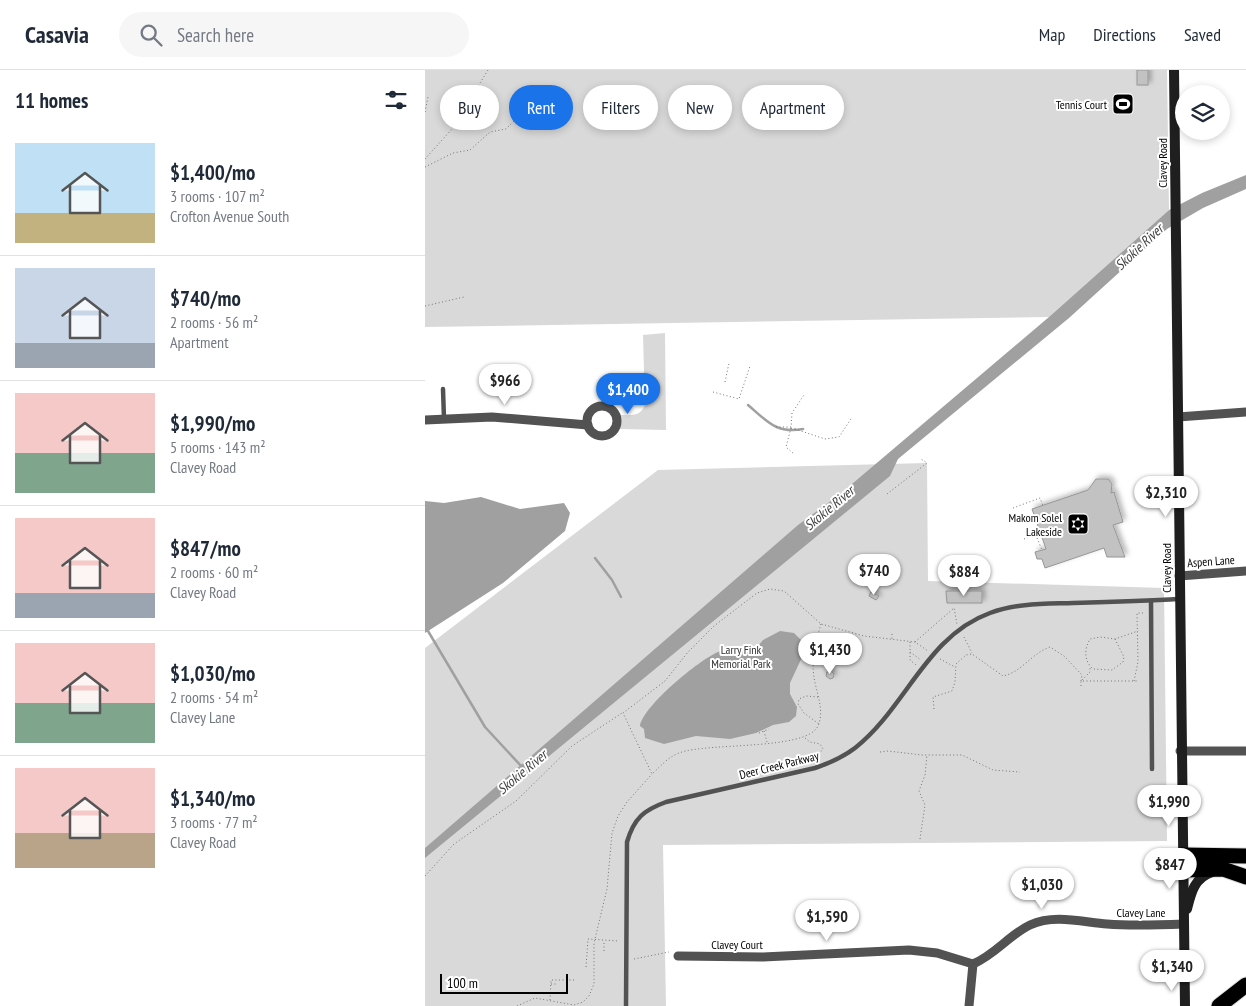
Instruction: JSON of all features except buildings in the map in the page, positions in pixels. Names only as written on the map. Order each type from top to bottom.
[{"type":"highway","points":[[1182,854],[1246,856]]},
{"type":"highway","points":[[1182,870],[1223,869],[1246,878]]},
{"type":"highway","points":[[1219,1006],[1246,985]]},
{"type":"highway","points":[[1235,1006],[1246,997]]},
{"type":"main road","name":"Clavey Road","points":[[1174,70],[1180,751],[1185,1006]]},
{"type":"main road","points":[[1184,923],[1191,894],[1198,880],[1204,875],[1223,869]]},
{"type":"street","points":[[1178,417],[1246,412]]},
{"type":"street","points":[[425,420],[492,417],[588,425]]},
{"type":"street","name":"Aspen Lane","points":[[1179,576],[1246,571]]},
{"type":"street","points":[[1180,751],[1246,751]]},
{"type":"street","name":"Clavey Lane","points":[[973,964],[987,958],[1011,936],[1036,923],[1058,920],[1107,924],[1184,923]]},
{"type":"street","name":"Clavey Court","points":[[678,954],[763,957],[909,950],[937,953],[973,964]]},
{"type":"street","points":[[969,1006],[973,964]]},
{"type":"lane","points":[[443,389],[444,419]]},
{"type":"lane","name":"Deer Creek Parkway","points":[[626,1006],[627,842],[636,822],[648,809],[666,802],[812,769],[837,760],[856,747],[878,725],[933,654],[960,630],[989,613],[1019,605],[1179,599]]},
{"type":"lane","points":[[1151,601],[1152,769]]},
{"type":"path","points":[[425,159],[452,130],[488,70]]},
{"type":"path","points":[[425,112],[428,97]]},
{"type":"path","points":[[425,168],[453,153],[464,153],[470,150],[490,132],[506,129],[509,126]]},
{"type":"path","points":[[425,306],[464,297]]},
{"type":"path","points":[[725,382],[729,363]]},
{"type":"path","points":[[713,392],[739,399],[750,366]]},
{"type":"path","points":[[793,454],[786,447],[788,435],[791,428],[792,413],[803,395]]},
{"type":"path","points":[[776,427],[804,431],[825,439],[839,437],[851,419]]},
{"type":"path","points":[[887,494],[927,463],[921,459]]},
{"type":"path","points":[[1013,508],[1040,498],[1043,506]]},
{"type":"path","points":[[1023,539],[1032,536],[1037,538],[1043,550]]},
{"type":"path","points":[[425,876],[454,844],[516,800],[572,746],[623,713],[665,681],[714,626],[757,593],[770,589],[784,591],[821,624],[892,640],[915,642],[955,667]]},
{"type":"path","points":[[953,603],[953,615],[972,654],[1003,676],[1010,674],[1042,650],[1050,647],[1064,656],[1082,675],[1081,686]]},
{"type":"path","points":[[915,642],[954,608]]},
{"type":"path","points":[[1134,681],[1138,662],[1137,614],[1146,613]]},
{"type":"path","points":[[517,1006],[535,998],[574,1005],[583,1002],[589,996],[594,984],[596,968],[594,940],[607,889],[612,833],[618,816],[653,774],[678,753],[697,748],[735,748],[805,737],[819,724],[821,715],[814,676],[814,658],[821,624]]},
{"type":"path","points":[[1090,681],[1090,666],[1087,660],[1086,645],[1090,639],[1100,637],[1115,639],[1138,631]]},
{"type":"path","points":[[892,634],[892,640]]},
{"type":"path","points":[[1090,666],[1093,669],[1106,670],[1118,668],[1124,657],[1115,639]]},
{"type":"path","points":[[911,642],[910,660],[921,669]]},
{"type":"path","points":[[909,652],[925,664]]},
{"type":"path","points":[[934,709],[933,697],[952,691],[955,682],[955,667],[961,659],[972,654]]},
{"type":"path","points":[[1081,680],[1090,672]]},
{"type":"path","points":[[1081,680],[1139,681]]},
{"type":"path","points":[[818,697],[806,696],[799,699],[798,704],[804,713],[819,724]]},
{"type":"path","points":[[623,713],[653,774]]},
{"type":"path","points":[[759,733],[769,729]]},
{"type":"path","points":[[764,731],[767,742]]},
{"type":"path","points":[[805,737],[810,742],[820,744],[823,749],[818,755],[809,758],[812,769]]},
{"type":"path","points":[[880,752],[889,751],[927,755],[962,754],[993,770],[1020,772]]},
{"type":"path","points":[[920,840],[925,804],[919,791],[925,775],[927,755]]},
{"type":"path","points":[[586,967],[588,939],[620,941],[626,945]]},
{"type":"path","points":[[604,940],[604,951]]},
{"type":"path","points":[[626,958],[678,954]]},
{"type":"path","points":[[550,1001],[551,980],[576,980]]},
{"type":"path","points":[[551,984],[558,984]]},
{"type":"green space","points":[[425,70],[1167,70],[1169,210],[1049,317],[425,327]]},
{"type":"green space","points":[[665,333],[666,430],[620,429],[620,415],[631,415],[641,412],[645,405],[643,335]]},
{"type":"green space","name":"Larry Fink Memorial Park","points":[[927,463],[928,581],[1164,588],[1167,841],[663,845],[666,1006],[425,1006],[425,648],[658,470]]},
{"type":"water","name":"Skokie River","points":[[1246,175],[1246,189],[1203,208],[1167,229],[1069,318],[898,459],[890,476],[425,858],[425,848],[798,525],[839,495],[1049,317],[1169,210],[1202,193]]},
{"type":"water","points":[[481,497],[520,509],[564,503],[570,513],[565,531],[503,583],[425,633],[425,501],[444,503]]},
{"type":"water","points":[[780,631],[794,633],[802,641],[804,653],[790,683],[790,694],[797,707],[796,716],[789,722],[773,725],[756,733],[730,739],[696,736],[664,744],[645,738],[644,729],[640,726],[643,717],[673,684],[698,664],[718,652],[732,648],[757,647],[763,640]]},
{"type":"waterway","points":[[748,405],[767,421],[779,428],[786,430],[803,429]]},
{"type":"waterway","points":[[595,558],[612,580],[621,597]]},
{"type":"waterway","name":"Skokie River","points":[[428,631],[485,727],[522,767]]},
{"type":"place","name":"Tennis Court","points":[[1123,104]]},
{"type":"place","name":"Makom Solel Lakeside","points":[[1078,524]]}]
